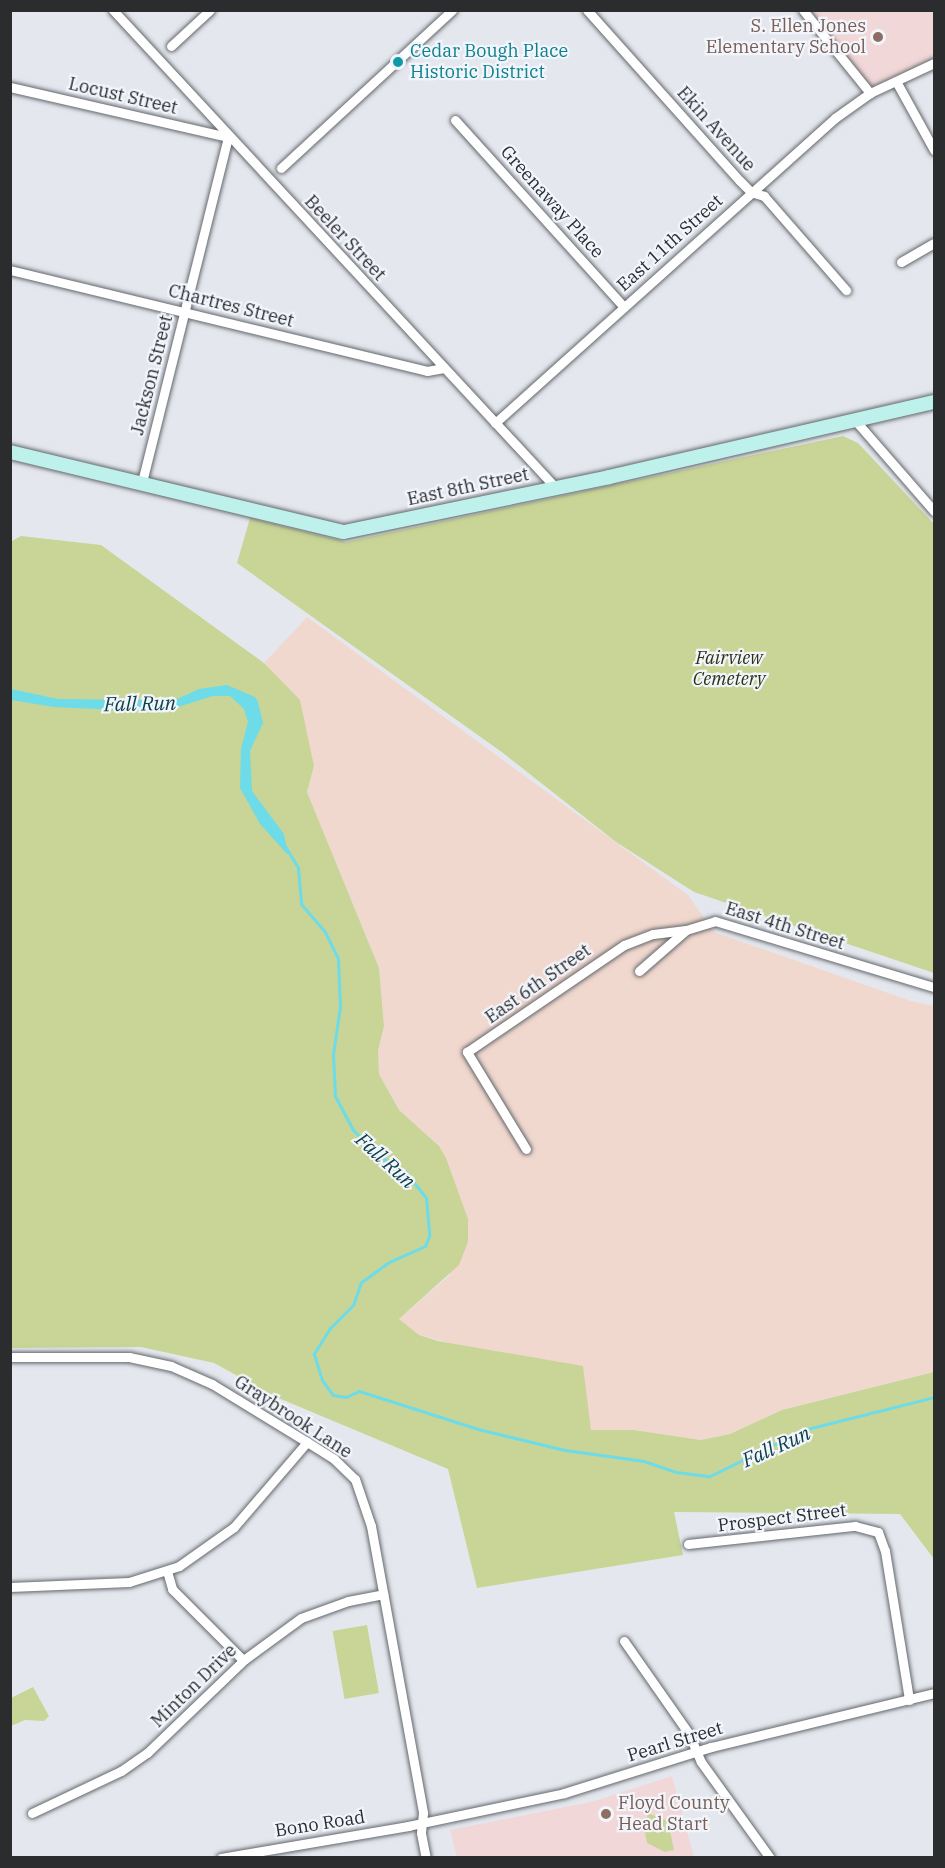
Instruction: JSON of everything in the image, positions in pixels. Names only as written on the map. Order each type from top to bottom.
[{"type":"street","name":"Beeler Street","points":[[113,10],[228,137],[555,487]]},
{"type":"street","points":[[171,46],[210,10]]},
{"type":"street","points":[[280,168],[452,10]]},
{"type":"street","name":"Ekin Avenue","points":[[587,10],[751,192],[764,196],[846,290]]},
{"type":"street","points":[[803,10],[870,93]]},
{"type":"street","name":"East 11th Street","points":[[495,423],[835,118],[870,93],[897,83],[934,63]]},
{"type":"street","points":[[897,83],[934,150]]},
{"type":"street","name":"Locust Street","points":[[10,87],[228,137]]},
{"type":"street","name":"Greenaway Place","points":[[455,120],[624,307]]},
{"type":"street","name":"Jackson Street","points":[[142,482],[228,137]]},
{"type":"street","points":[[901,262],[934,243]]},
{"type":"street","name":"Chartres Street","points":[[10,270],[427,371],[444,368]]},
{"type":"street","name":"East 8th Street","points":[[10,452],[344,532],[934,402]]},
{"type":"street","points":[[854,419],[934,511]]},
{"type":"street","name":"East 4th Street","points":[[639,971],[686,930],[706,922],[724,922],[876,972],[934,987]]},
{"type":"street","name":"East 6th Street","points":[[526,1149],[467,1052],[628,943],[653,934],[686,930]]},
{"type":"street","name":"Graybrook Lane","points":[[10,1357],[129,1357],[171,1366],[212,1384],[340,1463],[362,1493],[424,1822],[420,1833],[426,1857]]},
{"type":"street","points":[[10,1587],[129,1582],[167,1571],[208,1549],[234,1527],[307,1442]]},
{"type":"street","name":"Prospect Street","points":[[688,1544],[855,1526],[878,1532],[885,1551],[909,1700]]},
{"type":"street","points":[[167,1571],[172,1589],[243,1660]]},
{"type":"street","name":"Minton Drive","points":[[32,1813],[111,1776],[147,1753],[243,1660],[301,1618],[348,1601],[382,1594]]},
{"type":"street","points":[[624,1641],[671,1706],[695,1752],[770,1857]]},
{"type":"street","name":"Pearl Street","points":[[424,1822],[564,1793],[695,1752],[934,1693]]},
{"type":"street","name":"Bono Road","points":[[221,1857],[424,1822]]},
{"type":"shaded area","name":"S. Ellen Jones Elementary School","points":[[799,11],[934,11],[934,63],[870,93]]},
{"type":"shaded area","points":[[307,617],[688,895],[714,932],[911,1001],[934,1006],[934,1372],[782,1410],[730,1434],[701,1440],[634,1430],[590,1430],[453,1344],[419,1335],[399,1319],[450,1275],[439,1146],[399,1110],[379,1074],[378,1051],[384,1026],[379,968],[307,792],[314,766],[264,663]]},
{"type":"shaded area","name":"Floyd County Head Start","points":[[672,1776],[694,1857],[457,1857],[450,1830],[595,1801]]},
{"type":"green space","name":"Fairview Cemetery","points":[[843,436],[858,443],[934,524],[934,973],[694,892],[616,842],[503,753],[237,563],[250,518],[346,542]]},
{"type":"green space","points":[[21,536],[101,545],[264,663],[300,700],[314,766],[307,792],[379,968],[384,1026],[378,1051],[379,1074],[399,1110],[439,1146],[446,1158],[468,1219],[468,1242],[459,1265],[399,1319],[419,1335],[438,1341],[583,1366],[591,1430],[634,1430],[701,1440],[730,1434],[782,1410],[934,1372],[934,1559],[900,1514],[674,1512],[683,1555],[477,1588],[448,1469],[276,1397],[214,1363],[141,1347],[11,1348],[10,542]]},
{"type":"green space","points":[[367,1625],[379,1693],[345,1699],[333,1631]]},
{"type":"green space","points":[[33,1687],[49,1716],[44,1721],[25,1720],[11,1726],[11,1698]]},
{"type":"green space","points":[[648,1813],[668,1821],[674,1850],[665,1852],[647,1843],[644,1828]]},
{"type":"water","points":[[227,685],[255,697],[258,702],[263,723],[250,751],[252,791],[284,834],[288,855],[260,824],[240,788],[241,749],[248,722],[244,709],[230,696],[213,696],[162,712],[54,707],[11,700],[11,689],[58,699],[175,700],[199,689]]},
{"type":"waterway","name":"Fall Run","points":[[285,846],[298,868],[301,904],[324,930],[338,959],[340,1007],[333,1054],[335,1096],[353,1130],[379,1156],[405,1171],[426,1198],[429,1236],[425,1246],[389,1262],[361,1282],[353,1305],[330,1328],[314,1354],[322,1380],[333,1395],[346,1397],[359,1391],[478,1429],[565,1450],[644,1461],[676,1472],[710,1476],[803,1430],[934,1397]]},
{"type":"place","name":"S. Ellen Jones Elementary School","points":[[878,37]]},
{"type":"place","name":"Cedar Bough Place Historic District","points":[[398,62]]},
{"type":"place","name":"Floyd County Head Start","points":[[606,1814]]}]
